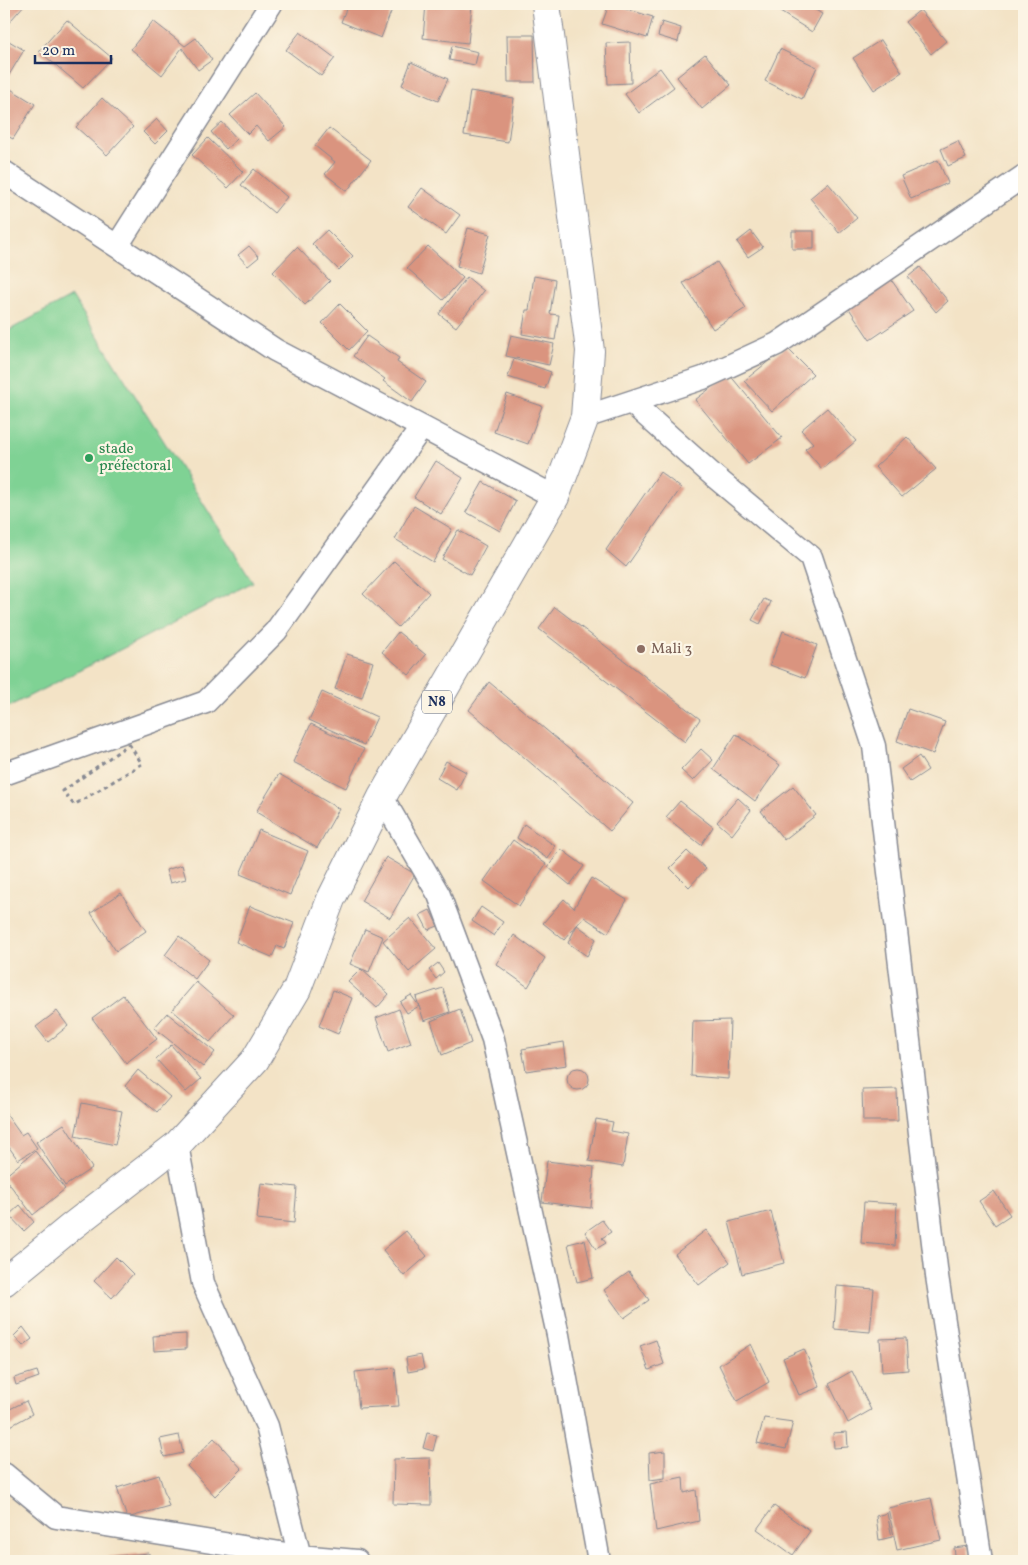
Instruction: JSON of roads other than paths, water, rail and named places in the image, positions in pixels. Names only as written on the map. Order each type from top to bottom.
[{"type":"main road","name":"N8","points":[[4,1282],[177,1145],[255,1060],[296,989],[331,899],[382,797],[555,497],[585,417],[590,351],[546,4]]},
{"type":"street","points":[[117,246],[271,4]]},
{"type":"street","points":[[4,172],[275,350],[555,497]]},
{"type":"street","points":[[585,417],[703,378],[777,344],[1024,176]]},
{"type":"street","points":[[631,402],[715,477],[811,557],[874,746],[937,1276],[981,1561]]},
{"type":"street","points":[[4,774],[206,702],[276,631],[422,427]]},
{"type":"street","points":[[382,797],[439,896],[493,1038],[558,1335],[599,1561]]},
{"type":"street","points":[[177,1145],[204,1282],[267,1426],[300,1559]]},
{"type":"street","points":[[4,1474],[56,1517],[300,1559],[357,1561]]},
{"type":"place","name":"stade préfectoral","points":[[89,458]]},
{"type":"place","name":"Mali 3","points":[[641,649]]}]
